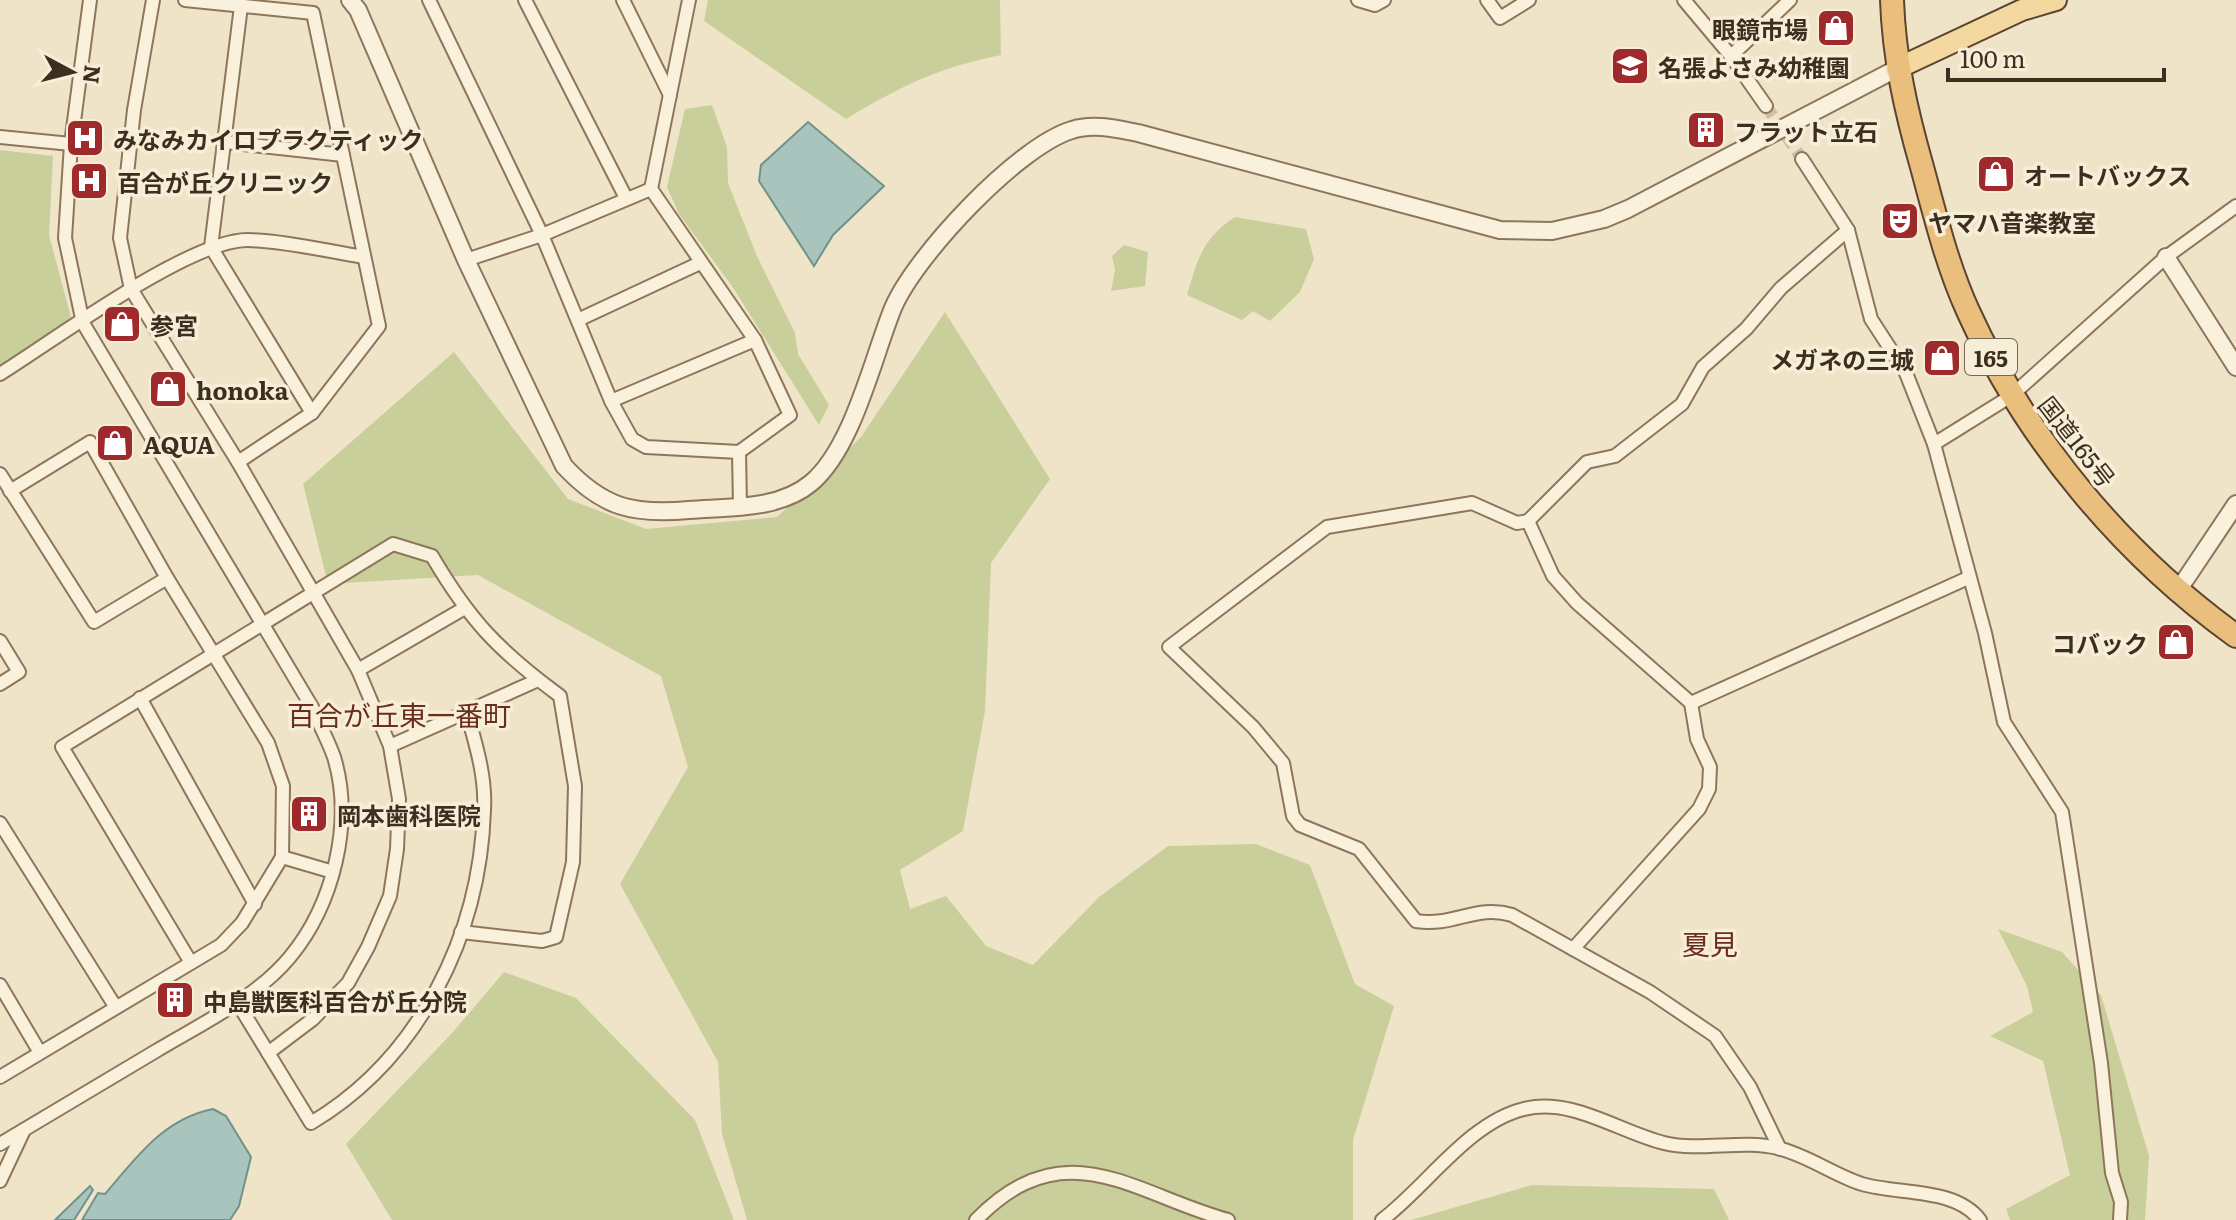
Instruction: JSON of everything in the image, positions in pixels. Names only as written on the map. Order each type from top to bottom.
[{"type":"highway","name":"国道165号","points":[[1892,0],[1896,69],[1940,237],[1968,310],[2011,396],[2083,493],[2151,566],[2236,636]]},
{"type":"main road","points":[[1896,69],[2022,10],[2056,0]]},
{"type":"street","points":[[0,1144],[237,1002],[289,959],[316,917],[333,872],[341,800],[334,758],[312,707],[83,323],[65,238],[71,144],[90,0]]},
{"type":"street","points":[[153,0],[134,110],[120,238],[131,289],[238,462],[358,670],[390,746],[399,799],[397,849],[390,896],[348,983],[313,1019],[268,1053]]},
{"type":"street","points":[[185,0],[313,13],[379,326],[312,413],[238,462]]},
{"type":"street","points":[[350,0],[358,10],[466,260],[564,466],[588,492],[620,508],[661,513],[781,500],[812,482],[833,457],[895,303],[925,257],[1005,173],[1044,144],[1072,130],[1097,126],[1138,133],[1476,226],[1552,231],[1604,219],[1628,209],[1896,69]]},
{"type":"street","points":[[429,0],[542,235],[580,319],[611,401],[632,439],[646,447],[739,452],[790,415],[755,340],[651,189],[689,0]]},
{"type":"street","points":[[525,0],[626,198]]},
{"type":"street","points":[[623,0],[670,95]]},
{"type":"street","points":[[1358,0],[1375,5],[1384,0]]},
{"type":"street","points":[[1487,0],[1500,18],[1529,0]]},
{"type":"street","points":[[1684,0],[1731,56],[1766,106]]},
{"type":"street","points":[[1731,56],[1790,0]]},
{"type":"street","points":[[241,6],[211,247],[312,413]]},
{"type":"street","points":[[0,137],[71,144]]},
{"type":"street","points":[[225,142],[343,155]]},
{"type":"street","points":[[1802,159],[1848,230],[1871,319],[1906,373],[1934,444],[1985,633],[2004,722],[2062,812],[2101,1063],[2112,1173],[2121,1202],[2120,1220]]},
{"type":"street","points":[[466,260],[542,235],[651,189]]},
{"type":"street","points":[[1934,444],[2011,396],[2166,257],[2236,206]]},
{"type":"street","points":[[1780,1149],[1750,1087],[1715,1036],[1650,992],[1512,915],[1492,909],[1439,924],[1416,921],[1359,849],[1300,825],[1293,816],[1283,763],[1253,727],[1169,647],[1278,569],[1327,527],[1472,503],[1517,523],[1528,521],[1587,462],[1615,456],[1682,404],[1703,367],[1746,329],[1781,288],[1848,230]]},
{"type":"street","points":[[0,374],[131,289],[211,247],[246,240],[364,257]]},
{"type":"street","points":[[2166,257],[2236,367]]},
{"type":"street","points":[[580,319],[700,263]]},
{"type":"street","points":[[611,401],[755,340]]},
{"type":"street","points":[[0,1077],[221,945],[255,904],[282,857],[283,786],[268,743],[167,578],[90,442],[10,491]]},
{"type":"street","points":[[739,452],[740,506]]},
{"type":"street","points":[[0,474],[94,622],[167,578]]},
{"type":"street","points":[[2179,589],[2236,504]]},
{"type":"street","points":[[1528,521],[1553,576],[1577,603],[1691,703],[1697,739],[1710,767],[1709,789],[1699,809],[1573,949]]},
{"type":"street","points":[[190,961],[62,747],[393,544],[432,556],[463,609],[495,644],[560,696],[575,786],[573,862],[556,937],[542,941],[461,932]]},
{"type":"street","points":[[1691,703],[1968,578]]},
{"type":"street","points":[[358,670],[463,609]]},
{"type":"street","points":[[0,641],[19,672],[0,684]]},
{"type":"street","points":[[390,746],[538,680]]},
{"type":"street","points":[[140,698],[255,904]]},
{"type":"street","points":[[237,1002],[311,1123],[342,1104],[372,1079],[414,1030],[446,974],[477,870],[485,808],[480,758],[467,713]]},
{"type":"street","points":[[0,823],[115,1006]]},
{"type":"street","points":[[282,857],[333,872]]},
{"type":"street","points":[[0,985],[39,1051]]},
{"type":"street","points":[[1382,1220],[1484,1128],[1505,1115],[1526,1108],[1548,1106],[1572,1111],[1665,1143],[1780,1149],[1859,1183],[1941,1197],[1971,1208],[1980,1220]]},
{"type":"street","points":[[0,1181],[24,1130]]},
{"type":"street","points":[[976,1220],[1023,1185],[1077,1171],[1102,1173],[1228,1220]]},
{"type":"green space","points":[[708,0],[1000,0],[1001,55],[920,80],[846,119],[704,21]]},
{"type":"green space","points":[[712,105],[727,147],[728,183],[757,256],[795,333],[798,354],[829,405],[819,425],[732,286],[679,214],[667,187],[685,109]]},
{"type":"green space","points":[[0,150],[53,156],[49,235],[72,321],[0,365]]},
{"type":"green space","points":[[1235,217],[1306,229],[1314,259],[1300,292],[1270,321],[1253,311],[1242,320],[1187,295],[1203,250],[1215,233]]},
{"type":"green space","points":[[1124,245],[1148,252],[1145,286],[1111,291],[1115,270],[1112,256]]},
{"type":"green space","points":[[945,312],[1050,479],[991,563],[985,711],[963,831],[900,870],[910,909],[946,896],[986,946],[1033,965],[1099,897],[1168,846],[1256,844],[1310,865],[1355,984],[1394,1006],[1353,1140],[1353,1220],[747,1220],[722,1134],[718,1062],[620,884],[688,767],[661,676],[478,575],[328,584],[303,484],[454,352],[568,499],[646,529],[777,517],[861,437]]},
{"type":"green space","points":[[1998,929],[2062,952],[2101,995],[2149,1156],[2145,1220],[2010,1220],[2006,1209],[2070,1175],[2043,1061],[1990,1036],[2033,1012],[2027,986]]},
{"type":"green space","points":[[504,972],[576,998],[695,1120],[734,1220],[392,1220],[346,1144],[453,1032]]},
{"type":"green space","points":[[1532,1185],[1714,1189],[1729,1220],[1411,1220]]},
{"type":"water","points":[[808,122],[884,186],[833,235],[814,266],[759,181],[761,165]]},
{"type":"water","points":[[213,1109],[226,1116],[251,1157],[239,1206],[230,1220],[82,1220],[98,1193],[105,1194],[152,1142],[179,1121]]},
{"type":"water","points":[[90,1186],[93,1190],[74,1220],[55,1220]]},
{"type":"tunnel","points":[[1766,106],[1802,159]]},
{"type":"place","name":"眼鏡市場","points":[[1836,28]]},
{"type":"place","name":"名張よさみ幼稚園","points":[[1630,66]]},
{"type":"place","name":"フラット立石","points":[[1706,130]]},
{"type":"place","name":"みなみカイロプラクティック","points":[[85,138]]},
{"type":"place","name":"オートバックス","points":[[1996,174]]},
{"type":"place","name":"百合が丘クリニック","points":[[89,181]]},
{"type":"place","name":"ヤマハ音楽教室","points":[[1900,221]]},
{"type":"place","name":"参宮","points":[[122,324]]},
{"type":"place","name":"メガネの三城","points":[[1942,358]]},
{"type":"place","name":"honoka","points":[[168,389]]},
{"type":"place","name":"AQUA","points":[[115,443]]},
{"type":"place","name":"コバック","points":[[2176,642]]},
{"type":"place","name":"岡本歯科医院","points":[[309,814]]},
{"type":"place","name":"中島獣医科百合が丘分院","points":[[175,1000]]},
{"type":"district","name":"百合が丘東一番町","points":[[399,714]]},
{"type":"district","name":"夏見","points":[[1710,943]]}]
